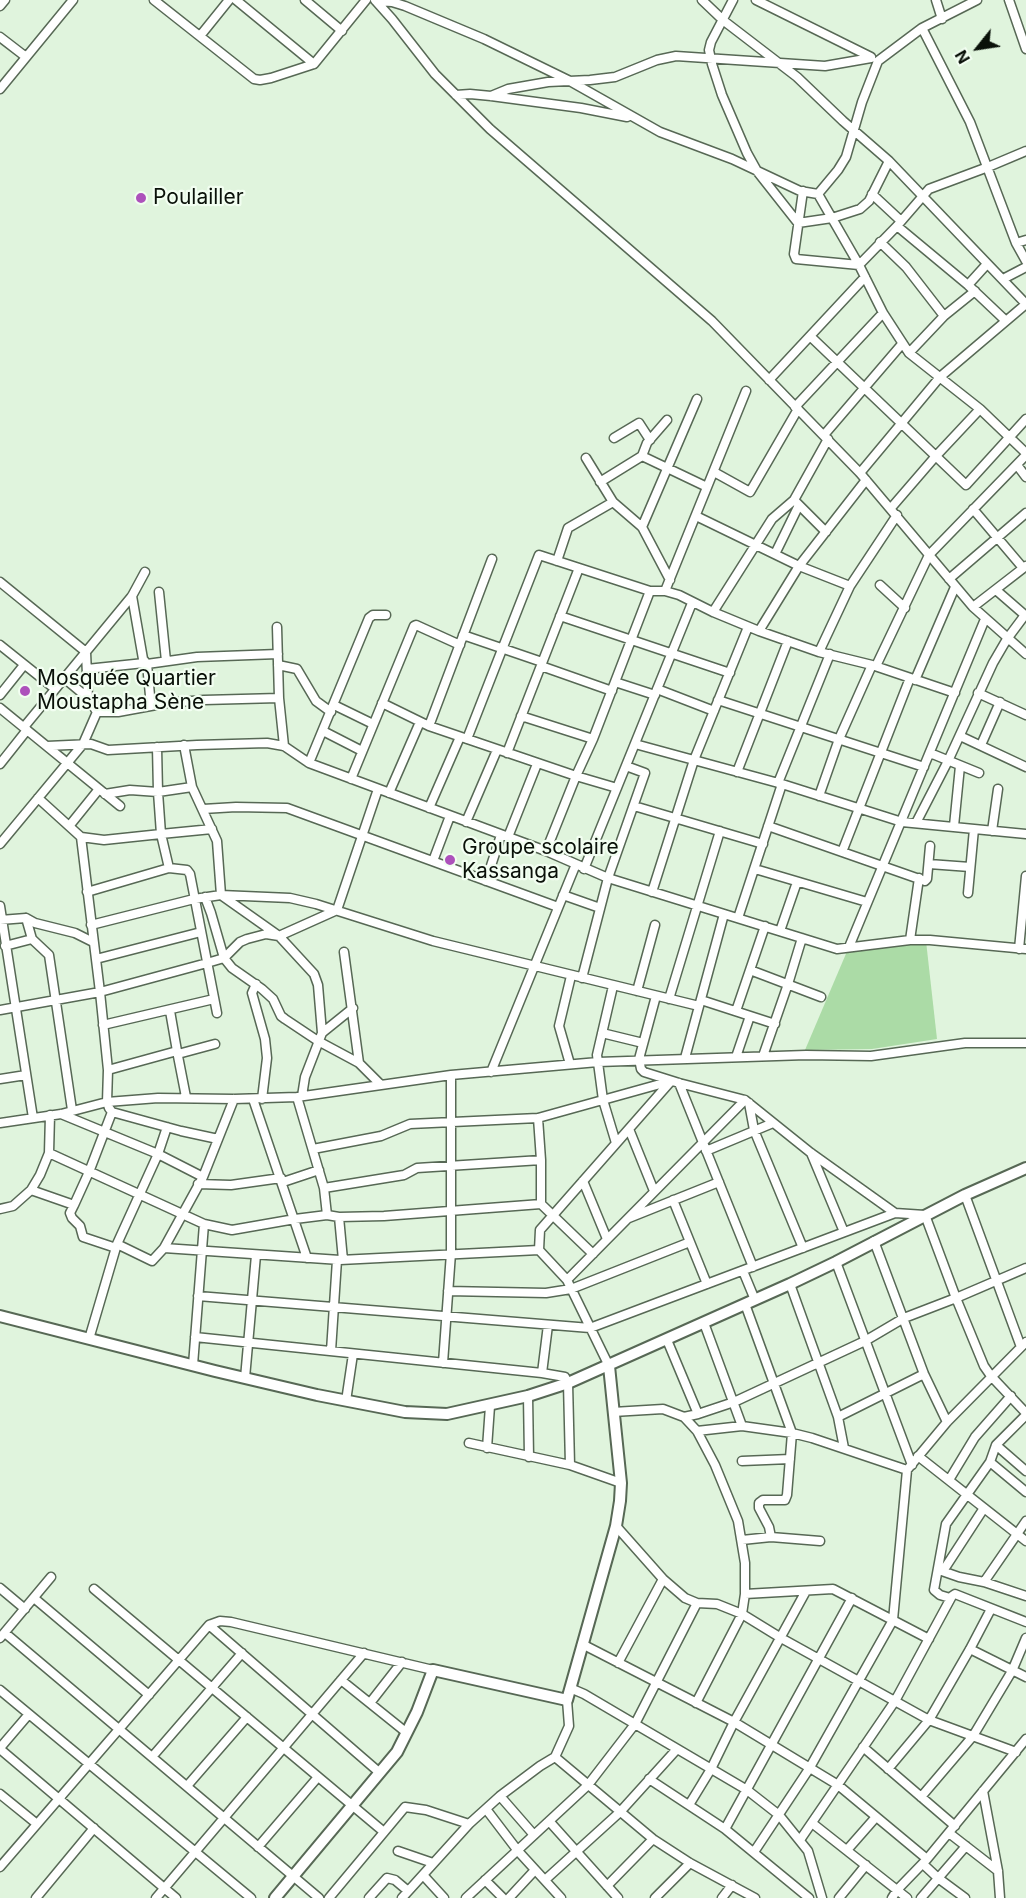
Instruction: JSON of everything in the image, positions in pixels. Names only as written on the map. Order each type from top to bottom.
[{"type":"street","points":[[0,6],[5,0]]},
{"type":"street","points":[[0,89],[73,0]]},
{"type":"street","points":[[154,0],[254,79],[271,78],[314,64],[366,0]]},
{"type":"street","points":[[200,36],[229,0]]},
{"type":"street","points":[[236,0],[314,64]]},
{"type":"street","points":[[305,0],[342,31]]},
{"type":"street","points":[[702,0],[722,19],[807,86],[853,130],[889,160],[1026,304],[940,377],[860,473]]},
{"type":"street","points":[[733,0],[711,42],[710,58],[725,102],[747,153],[757,171],[798,224]]},
{"type":"street","points":[[756,0],[874,59]]},
{"type":"street","points":[[936,0],[942,19]]},
{"type":"street","points":[[491,96],[508,89],[548,82],[615,76],[657,60],[676,56],[825,66],[874,59],[922,28],[977,0]]},
{"type":"street","points":[[1009,0],[1026,48]]},
{"type":"street","points":[[375,1],[392,2],[484,39],[568,80],[660,132],[712,151],[803,191],[818,194],[859,265],[883,313],[909,353],[980,409],[1026,454],[929,555],[839,740],[819,796]]},
{"type":"street","points":[[375,1],[435,74],[490,129],[712,321],[860,473],[973,607],[1026,654]]},
{"type":"street","points":[[922,28],[970,122],[1016,243],[1026,261]]},
{"type":"street","points":[[0,37],[26,57]]},
{"type":"street","points":[[818,194],[844,163],[871,76],[874,59]]},
{"type":"street","points":[[456,95],[491,96],[581,108],[634,118]]},
{"type":"street","points":[[859,265],[929,189],[988,168],[1026,151]]},
{"type":"street","points":[[798,224],[832,218],[860,209],[869,201],[889,160]]},
{"type":"street","points":[[803,191],[794,254],[796,259],[859,265]]},
{"type":"street","points":[[872,194],[899,223],[1006,321]]},
{"type":"street","points":[[1016,243],[1026,240]]},
{"type":"street","points":[[880,242],[912,273],[944,316]]},
{"type":"street","points":[[909,353],[971,288],[987,264]]},
{"type":"street","points":[[1003,279],[1026,267]]},
{"type":"street","points":[[769,380],[864,277]]},
{"type":"street","points":[[714,472],[750,492],[796,408],[883,313]]},
{"type":"street","points":[[810,336],[966,484],[1026,419]]},
{"type":"street","points":[[775,554],[826,437],[902,344]]},
{"type":"street","points":[[665,591],[746,391]]},
{"type":"street","points":[[642,527],[697,399]]},
{"type":"street","points":[[891,508],[980,409]]},
{"type":"street","points":[[600,482],[642,456],[650,440],[667,420]]},
{"type":"street","points":[[614,438],[639,423],[650,440]]},
{"type":"street","points":[[642,456],[707,487]]},
{"type":"street","points":[[586,458],[613,502],[642,527],[670,580]]},
{"type":"street","points":[[1017,465],[1026,477]]},
{"type":"street","points":[[759,631],[799,566],[866,480]]},
{"type":"street","points":[[557,561],[568,528],[613,502]]},
{"type":"street","points":[[797,502],[826,532]]},
{"type":"street","points":[[713,612],[772,519],[797,502]]},
{"type":"street","points":[[973,510],[1024,567],[973,607]]},
{"type":"street","points":[[949,579],[1026,513]]},
{"type":"street","points":[[696,516],[799,566],[850,586]]},
{"type":"street","points":[[819,652],[850,586],[897,516]]},
{"type":"street","points":[[429,808],[503,649],[539,555],[650,591],[665,591],[680,595],[692,603],[759,631],[819,652],[874,666],[955,693]]},
{"type":"street","points":[[429,726],[492,559]]},
{"type":"street","points":[[507,753],[579,568]]},
{"type":"street","points":[[0,764],[64,678],[132,596],[145,572]]},
{"type":"street","points":[[0,582],[86,652],[88,698]]},
{"type":"street","points":[[880,585],[905,608]]},
{"type":"street","points":[[842,852],[912,679],[955,587]]},
{"type":"street","points":[[916,823],[948,761],[993,663],[1007,639],[1026,615],[996,590]]},
{"type":"street","points":[[546,851],[593,739],[650,591]]},
{"type":"street","points":[[159,592],[166,661]]},
{"type":"street","points":[[132,596],[146,663],[151,706]]},
{"type":"street","points":[[491,1072],[558,907],[617,788],[692,603]]},
{"type":"street","points":[[309,763],[369,618],[373,615],[386,615]]},
{"type":"street","points":[[560,616],[730,673]]},
{"type":"street","points":[[849,947],[985,619]]},
{"type":"street","points":[[351,779],[414,626],[417,625],[460,645]]},
{"type":"street","points":[[277,627],[279,698],[284,746]]},
{"type":"street","points":[[652,892],[694,760],[748,627]]},
{"type":"street","points":[[464,635],[541,664],[613,686],[656,692],[714,711]]},
{"type":"street","points":[[737,772],[788,641]]},
{"type":"street","points":[[0,645],[55,690]]},
{"type":"street","points":[[87,669],[240,654],[278,654]]},
{"type":"street","points":[[738,918],[780,784],[830,654]]},
{"type":"street","points":[[0,695],[24,664]]},
{"type":"street","points":[[278,665],[297,669],[316,701],[373,724]]},
{"type":"street","points":[[64,678],[88,698],[97,712]]},
{"type":"street","points":[[978,693],[1026,715]]},
{"type":"street","points":[[97,712],[118,712],[204,700],[279,698]]},
{"type":"street","points":[[718,700],[924,767]]},
{"type":"street","points":[[981,745],[1000,702]]},
{"type":"street","points":[[382,703],[429,726],[537,764],[617,788]]},
{"type":"street","points":[[0,708],[120,806]]},
{"type":"street","points":[[0,844],[83,744],[97,712]]},
{"type":"street","points":[[521,716],[593,739]]},
{"type":"street","points":[[389,793],[420,722]]},
{"type":"street","points":[[322,731],[362,751]]},
{"type":"street","points":[[960,736],[1026,767]]},
{"type":"street","points":[[47,746],[91,744],[108,750],[267,743],[284,746],[309,763],[546,851],[608,879],[837,949],[909,940],[1022,949],[1026,876]]},
{"type":"street","points":[[635,744],[780,784],[902,822],[1026,834]]},
{"type":"street","points":[[184,745],[192,788],[217,841],[221,895]]},
{"type":"street","points":[[157,747],[162,834],[169,868]]},
{"type":"street","points":[[466,822],[497,750]]},
{"type":"street","points":[[930,753],[979,773]]},
{"type":"street","points":[[486,880],[537,764]]},
{"type":"street","points":[[582,978],[608,879],[645,773],[626,766]]},
{"type":"street","points":[[954,826],[960,766]]},
{"type":"street","points":[[70,825],[102,791],[158,792],[192,788]]},
{"type":"street","points":[[0,1010],[100,992],[224,958],[240,942],[247,939],[266,934],[279,936],[336,910],[378,789]]},
{"type":"street","points":[[992,831],[998,789]]},
{"type":"street","points":[[38,798],[81,837],[108,1070],[107,1102],[112,1112],[90,1172],[70,1212],[72,1218],[80,1226],[83,1238],[117,1246],[152,1261],[164,1248],[200,1181],[234,1099]]},
{"type":"street","points":[[633,806],[763,844]]},
{"type":"street","points":[[203,809],[287,808],[558,907]]},
{"type":"street","points":[[433,861],[450,816]]},
{"type":"street","points":[[768,826],[925,881],[930,846]]},
{"type":"street","points":[[968,893],[974,829]]},
{"type":"street","points":[[81,837],[104,840],[212,830]]},
{"type":"street","points":[[669,999],[720,831]]},
{"type":"street","points":[[929,864],[970,867]]},
{"type":"street","points":[[87,892],[169,868],[187,870],[190,874],[217,1013]]},
{"type":"street","points":[[754,869],[867,902]]},
{"type":"street","points":[[909,940],[919,879]]},
{"type":"street","points":[[780,931],[797,882]]},
{"type":"street","points":[[221,895],[279,936],[314,974],[318,985],[320,1037],[300,1096],[324,1188],[327,1215]]},
{"type":"street","points":[[91,925],[205,897],[221,895],[290,898],[433,941],[656,996],[736,1011],[775,1024]]},
{"type":"street","points":[[563,896],[600,908]]},
{"type":"street","points":[[205,897],[224,958],[232,968],[273,999],[281,1016],[320,1037],[359,1063],[380,1084]]},
{"type":"street","points":[[0,906],[6,946],[4,965],[14,1006],[33,1118]]},
{"type":"street","points":[[685,1058],[724,914]]},
{"type":"street","points":[[1,920],[26,918],[35,923],[75,933],[93,942]]},
{"type":"street","points":[[26,918],[32,939],[49,955],[72,1110]]},
{"type":"street","points":[[637,991],[655,925]]},
{"type":"street","points":[[736,1011],[765,926]]},
{"type":"street","points":[[96,959],[201,932]]},
{"type":"street","points":[[763,1056],[802,938]]},
{"type":"street","points":[[6,946],[32,939]]},
{"type":"street","points":[[344,952],[359,1063]]},
{"type":"street","points":[[750,970],[821,997]]},
{"type":"street","points":[[570,1064],[559,1026],[571,976]]},
{"type":"street","points":[[256,984],[252,993],[266,1039],[267,1058],[257,1099],[307,1258]]},
{"type":"street","points":[[613,986],[597,1055],[603,1100],[616,1143]]},
{"type":"street","points":[[656,996],[639,1059],[639,1066],[644,1072],[747,1102],[811,1153],[895,1213]]},
{"type":"street","points":[[103,1025],[214,999]]},
{"type":"street","points":[[320,1037],[352,1008]]},
{"type":"street","points":[[170,1011],[186,1097]]},
{"type":"street","points":[[736,1057],[750,1016]]},
{"type":"street","points":[[602,1033],[643,1043]]},
{"type":"street","points":[[0,1124],[61,1114],[107,1102],[186,1097],[257,1099],[300,1096],[451,1075],[570,1064],[639,1059],[871,1056],[965,1043],[1026,1043]]},
{"type":"street","points":[[108,1070],[215,1044]]},
{"type":"street","points":[[0,1079],[26,1075]]},
{"type":"street","points":[[443,1363],[451,1253],[451,1075]]},
{"type":"street","points":[[313,1149],[381,1136],[410,1124],[538,1118],[675,1082]]},
{"type":"street","points":[[369,1898],[387,1878],[395,1880],[405,1895],[469,1824],[500,1796],[555,1757],[569,1726],[567,1700],[616,1526],[621,1483],[609,1366],[567,1280],[539,1250],[540,1230],[629,1128],[675,1082]]},
{"type":"street","points":[[675,1082],[705,1146],[753,1267]]},
{"type":"street","points":[[747,1102],[754,1130],[803,1248]]},
{"type":"street","points":[[567,1280],[654,1191],[705,1146],[747,1102]]},
{"type":"street","points":[[112,1112],[219,1139]]},
{"type":"street","points":[[61,1114],[158,1154],[200,1181],[231,1185],[282,1180],[319,1170]]},
{"type":"street","points":[[0,1209],[13,1206],[31,1190],[40,1175],[49,1153],[50,1115]]},
{"type":"street","points":[[538,1118],[542,1204],[593,1254]]},
{"type":"street","points":[[705,1146],[773,1123]]},
{"type":"street","points":[[89,1339],[117,1246],[158,1154],[167,1127]]},
{"type":"street","points":[[629,1128],[654,1191]]},
{"type":"street","points":[[49,1153],[204,1224],[232,1230],[327,1215],[339,1217],[542,1204]]},
{"type":"street","points":[[811,1153],[844,1232]]},
{"type":"street","points":[[324,1188],[404,1174],[417,1168],[541,1160]]},
{"type":"street","points":[[0,1316],[346,1401],[405,1412],[447,1414],[528,1396],[609,1366],[790,1284],[965,1195],[1026,1168]]},
{"type":"street","points":[[583,1181],[607,1239]]},
{"type":"street","points":[[626,1220],[719,1182]]},
{"type":"street","points":[[31,1190],[74,1206]]},
{"type":"street","points":[[910,1467],[947,1422],[1024,1344],[997,1281],[965,1195]]},
{"type":"street","points":[[674,1200],[707,1284]]},
{"type":"street","points":[[198,1296],[590,1328],[895,1213],[925,1215]]},
{"type":"street","points":[[925,1215],[984,1366],[1026,1414],[996,1445],[990,1462],[946,1524],[941,1571]]},
{"type":"street","points":[[331,1351],[340,1260],[339,1217]]},
{"type":"street","points":[[193,1365],[204,1224]]},
{"type":"street","points":[[874,1241],[924,1374],[947,1422]]},
{"type":"street","points":[[448,1292],[546,1293],[571,1289],[690,1242]]},
{"type":"street","points":[[164,1248],[340,1260],[539,1250]]},
{"type":"street","points":[[245,1378],[256,1255]]},
{"type":"street","points":[[754,1852],[809,1769],[893,1620],[910,1467],[886,1394],[836,1262]]},
{"type":"street","points":[[684,1417],[734,1402],[865,1341],[903,1318],[1026,1268]]},
{"type":"street","points":[[743,1271],[750,1302],[792,1433],[787,1496],[785,1500],[763,1500],[759,1503],[771,1538]]},
{"type":"street","points":[[790,1284],[838,1417],[844,1448]]},
{"type":"street","points":[[704,1323],[742,1426]]},
{"type":"street","points":[[542,1373],[548,1325]]},
{"type":"street","points":[[195,1336],[565,1377],[568,1383],[570,1465]]},
{"type":"street","points":[[667,1340],[698,1414]]},
{"type":"street","points":[[346,1401],[353,1354]]},
{"type":"street","points":[[838,1417],[924,1374]]},
{"type":"street","points":[[528,1396],[529,1456]]},
{"type":"street","points":[[949,1480],[975,1437],[1011,1396]]},
{"type":"street","points":[[487,1448],[490,1406]]},
{"type":"street","points":[[613,1412],[663,1408],[684,1417],[697,1431],[715,1464],[738,1521],[745,1563],[745,1594],[742,1614],[696,1703]]},
{"type":"street","points":[[697,1431],[742,1426],[792,1433],[910,1467]]},
{"type":"street","points":[[469,1443],[570,1465],[621,1483]]},
{"type":"street","points":[[996,1445],[1026,1471]]},
{"type":"street","points":[[918,1456],[1026,1541]]},
{"type":"street","points":[[742,1461],[790,1459]]},
{"type":"street","points":[[990,1462],[1026,1492]]},
{"type":"street","points":[[950,1598],[934,1590],[941,1571],[984,1508]]},
{"type":"street","points":[[984,1582],[1026,1521]]},
{"type":"street","points":[[616,1526],[663,1579],[685,1598],[697,1603],[717,1604],[742,1614],[929,1720],[1016,1752]]},
{"type":"street","points":[[742,1540],[771,1538],[820,1541]]},
{"type":"street","points":[[941,1571],[1026,1596]]},
{"type":"street","points":[[51,1577],[2,1636],[119,1729],[319,1898]]},
{"type":"street","points":[[618,1663],[663,1579]]},
{"type":"street","points":[[0,1588],[25,1609]]},
{"type":"street","points":[[94,1588],[384,1832]]},
{"type":"street","points":[[745,1594],[833,1589],[929,1639]]},
{"type":"street","points":[[689,1805],[711,1769],[734,1722],[806,1591]]},
{"type":"street","points":[[800,1840],[895,1701],[950,1598],[955,1594],[1026,1622]]},
{"type":"street","points":[[34,1598],[149,1695]]},
{"type":"street","points":[[725,1829],[852,1598]]},
{"type":"street","points":[[466,1898],[588,1785],[635,1724],[697,1603]]},
{"type":"street","points":[[888,1769],[929,1720],[991,1609]]},
{"type":"street","points":[[0,1867],[3,1857],[37,1824],[209,1624],[220,1621],[231,1622],[567,1700]]},
{"type":"street","points":[[209,1624],[380,1773]]},
{"type":"street","points":[[921,1797],[974,1736],[1012,1671],[1026,1638]]},
{"type":"street","points":[[582,1644],[734,1722],[838,1785],[925,1861],[938,1878],[965,1898]]},
{"type":"street","points":[[970,1649],[1026,1677]]},
{"type":"street","points":[[152,1757],[242,1653]]},
{"type":"street","points":[[156,1898],[364,1653]]},
{"type":"street","points":[[370,1703],[402,1662]]},
{"type":"street","points":[[275,1898],[397,1752],[417,1712],[432,1670]]},
{"type":"street","points":[[341,1680],[407,1733]]},
{"type":"street","points":[[570,1688],[747,1790],[779,1815],[808,1851],[822,1898]]},
{"type":"street","points":[[0,1690],[251,1898]]},
{"type":"street","points":[[29,1714],[0,1749],[176,1898]]},
{"type":"street","points":[[187,1786],[247,1717]]},
{"type":"street","points":[[894,1894],[925,1861],[1026,1739]]},
{"type":"street","points":[[863,1747],[921,1797],[966,1846],[998,1871]]},
{"type":"street","points":[[545,1880],[620,1812],[676,1749]]},
{"type":"street","points":[[555,1757],[653,1839],[690,1863],[754,1898]]},
{"type":"street","points":[[258,1847],[318,1777]]},
{"type":"street","points":[[649,1779],[725,1829],[809,1898]]},
{"type":"street","points":[[984,1791],[998,1871],[1000,1898]]},
{"type":"street","points":[[0,1794],[37,1824]]},
{"type":"street","points":[[500,1796],[534,1835]]},
{"type":"street","points":[[329,1898],[405,1807],[426,1810],[469,1824]]},
{"type":"street","points":[[486,1809],[534,1870],[561,1898]]},
{"type":"street","points":[[847,1850],[876,1817]]},
{"type":"street","points":[[549,1821],[618,1898]]},
{"type":"street","points":[[812,1823],[866,1865],[894,1894],[907,1898]]},
{"type":"street","points":[[36,1898],[94,1828]]},
{"type":"street","points":[[608,1886],[653,1839]]},
{"type":"street","points":[[921,1898],[966,1846]]},
{"type":"street","points":[[398,1851],[433,1863]]},
{"type":"street","points":[[655,1898],[690,1863]]},
{"type":"street","points":[[839,1898],[866,1865]]},
{"type":"street","points":[[509,1898],[534,1870]]},
{"type":"street","points":[[423,1875],[444,1898]]},
{"type":"street","points":[[485,1880],[502,1898]]},
{"type":"street","points":[[722,1898],[732,1885]]},
{"type":"green space","points":[[926,941],[937,1039],[872,1049],[805,1050],[848,949]]},
{"type":"place","name":"Poulailler","points":[[141,198]]},
{"type":"place","name":"Mosquée Quartier Moustapha Sène","points":[[25,691]]},
{"type":"place","name":"Groupe scolaire Kassanga","points":[[450,860]]}]
